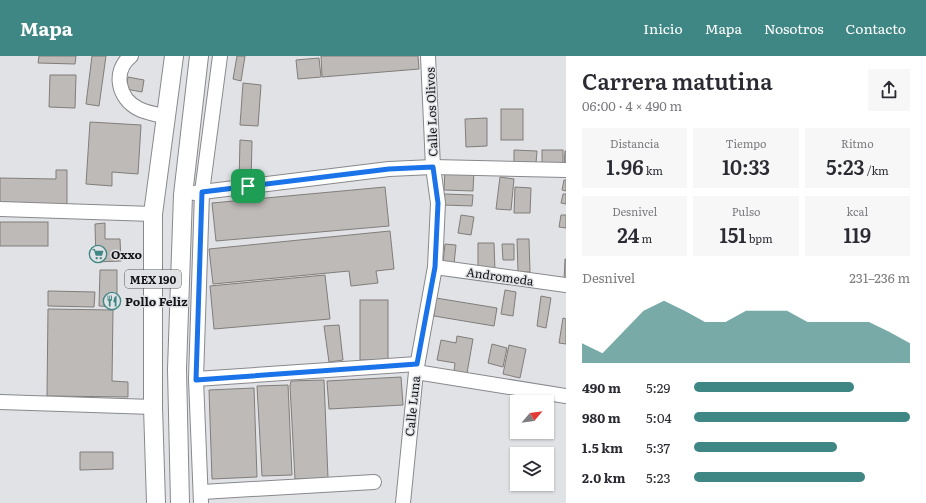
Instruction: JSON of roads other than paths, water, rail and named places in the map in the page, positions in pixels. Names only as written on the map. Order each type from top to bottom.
[{"type":"main road","name":"MEX 190","points":[[156,503],[153,407],[153,214],[174,56]]},
{"type":"main road","name":"MEX 190","points":[[180,503],[176,369],[183,195],[198,56]]},
{"type":"street","points":[[131,56],[118,76],[122,94],[138,109],[166,117]]},
{"type":"street","points":[[220,56],[202,192],[196,380],[201,498],[374,482]]},
{"type":"street","name":"Calle Los Olivos","points":[[428,56],[433,167]]},
{"type":"street","points":[[183,195],[389,169],[433,167],[566,170]]},
{"type":"street","name":"Calle Luna","points":[[403,503],[417,368],[435,267],[438,203],[433,167]]},
{"type":"street","points":[[0,209],[153,214]]},
{"type":"street","name":"Andromeda","points":[[435,267],[566,285]]},
{"type":"street","points":[[196,380],[417,368],[566,396]]},
{"type":"street","points":[[0,402],[153,407]]},
{"type":"place","name":"Oxxo","points":[[98,254]]},
{"type":"place","name":"Pollo Feliz","points":[[112,301]]}]
